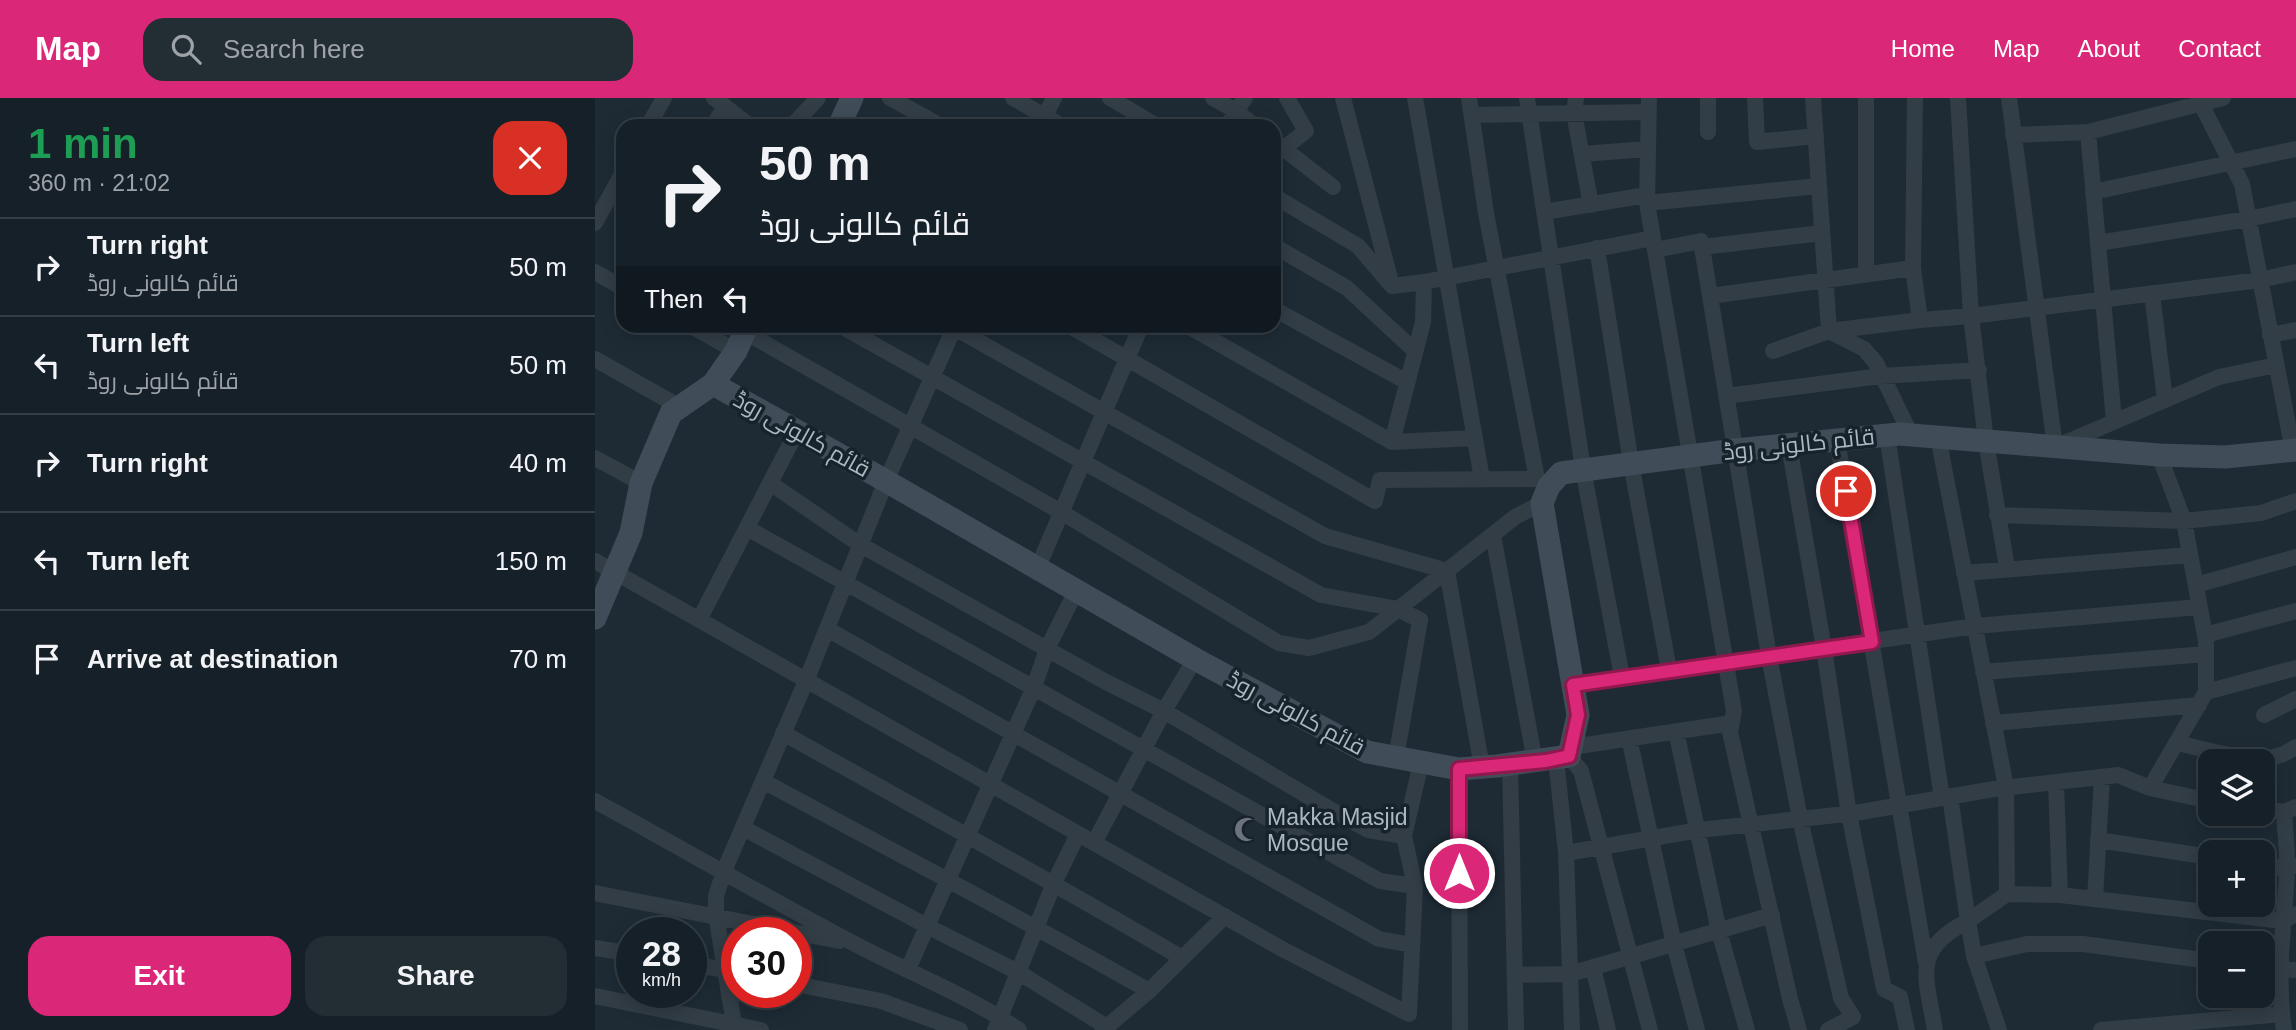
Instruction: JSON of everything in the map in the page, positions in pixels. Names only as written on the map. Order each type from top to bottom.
[{"type":"street","points":[[652,119],[664,98]]},
{"type":"street","points":[[798,119],[818,98]]},
{"type":"street","points":[[842,119],[852,98]]},
{"type":"street","points":[[890,98],[928,119]]},
{"type":"street","points":[[1013,98],[1040,119]]},
{"type":"street","points":[[1044,119],[1054,98]]},
{"type":"street","points":[[1110,98],[1145,119]]},
{"type":"street","points":[[1213,98],[1241,104],[1251,119]]},
{"type":"street","points":[[1281,143],[1306,131],[1287,98]]},
{"type":"street","points":[[1343,98],[1392,286]]},
{"type":"street","points":[[1415,98],[1482,480]]},
{"type":"street","points":[[1469,98],[1496,267],[1543,489],[1578,715],[1558,756]]},
{"type":"street","points":[[1708,98],[1709,132]]},
{"type":"street","points":[[1755,98],[1757,142],[1815,136]]},
{"type":"street","points":[[1813,98],[1829,331]]},
{"type":"street","points":[[1866,98],[1866,275]]},
{"type":"street","points":[[1915,98],[1913,268],[1920,320]]},
{"type":"street","points":[[1958,98],[1971,316],[1986,441],[2007,568]]},
{"type":"street","points":[[2009,98],[2055,447],[2219,377],[2276,365]]},
{"type":"street","points":[[2013,135],[2088,132],[2198,100],[2223,98]]},
{"type":"street","points":[[2198,100],[2242,184],[2276,365],[2289,390],[2294,451]]},
{"type":"street","points":[[715,119],[719,102],[741,119]]},
{"type":"street","points":[[1231,119],[1241,104]]},
{"type":"street","points":[[1472,114],[1528,106],[1649,105],[1647,199],[1734,711],[1730,732],[1799,1030]]},
{"type":"street","points":[[1528,106],[1583,469],[1622,677]]},
{"type":"street","points":[[1575,106],[1591,205]]},
{"type":"street","points":[[2088,132],[2114,421]]},
{"type":"street","points":[[1281,146],[1333,187]]},
{"type":"street","points":[[1582,154],[1648,149]]},
{"type":"street","points":[[2093,192],[2296,149]]},
{"type":"street","points":[[598,211],[616,183]]},
{"type":"street","points":[[1544,212],[1647,199],[1819,186]]},
{"type":"street","points":[[1281,200],[1357,246],[1392,286]]},
{"type":"street","points":[[2098,243],[2296,209]]},
{"type":"street","points":[[1702,247],[1822,233]]},
{"type":"street","points":[[1392,286],[1597,248],[1701,241],[1769,656],[1800,819],[1841,998],[1853,1017],[1828,1030]]},
{"type":"street","points":[[1597,248],[1631,463],[1669,670]]},
{"type":"street","points":[[1281,250],[1347,288],[1415,351]]},
{"type":"street","points":[[1710,296],[1913,268]]},
{"type":"street","points":[[595,272],[616,281]]},
{"type":"street","points":[[1773,351],[1829,331],[2260,280],[2296,272]]},
{"type":"street","points":[[1392,442],[1423,323],[1424,282]]},
{"type":"street","points":[[2152,293],[2165,400]]},
{"type":"street","points":[[1281,313],[1407,382]]},
{"type":"street","points":[[2270,335],[2296,330]]},
{"type":"street","points":[[1829,331],[1864,349],[1875,363],[1911,435]]},
{"type":"street","points":[[854,333],[1321,595],[1398,609],[1419,620],[1397,758]]},
{"type":"street","points":[[721,935],[716,915],[716,896],[724,871],[806,681],[859,544],[950,333]]},
{"type":"street","points":[[965,333],[1325,536],[1447,571]]},
{"type":"street","points":[[1082,333],[1375,501],[1380,480],[1482,480],[1543,489]]},
{"type":"street","points":[[1038,567],[1138,333]]},
{"type":"street","points":[[1200,333],[1392,442],[1475,438]]},
{"type":"street","points":[[713,384],[743,336],[910,426],[1061,512],[1279,643],[1309,648],[1369,632],[1515,517],[1543,489]]},
{"type":"street","points":[[595,359],[680,407]]},
{"type":"street","points":[[1726,396],[1881,376],[1979,370]]},
{"type":"street","name":"قائم کالونی روڈ","points":[[595,618],[605,567],[631,533],[641,484],[671,413],[713,384],[1038,567],[1195,659],[1367,752],[1459,769],[1510,765],[1558,756]]},
{"type":"street","points":[[699,620],[797,431]]},
{"type":"street","points":[[1887,435],[1916,635],[1974,956],[1999,1030]]},
{"type":"street","name":"قائم کالونی روڈ","points":[[1543,489],[1561,473],[1583,469],[1887,435],[2159,455],[2225,457],[2294,451]]},
{"type":"street","points":[[1938,437],[2006,787],[2007,894]]},
{"type":"street","points":[[1837,440],[1926,963],[1935,1030]]},
{"type":"street","points":[[1789,445],[1849,814],[1884,989],[1900,997],[1907,1030]]},
{"type":"street","points":[[2150,788],[2202,699],[2206,654],[2205,635],[2184,521],[2159,455]]},
{"type":"street","points":[[595,458],[641,484]]},
{"type":"street","points":[[770,483],[859,544],[1164,711],[1368,830],[1404,836]]},
{"type":"street","points":[[1997,515],[2184,521],[2261,513],[2296,501]]},
{"type":"street","points":[[747,528],[1380,881],[1415,886]]},
{"type":"street","points":[[1493,535],[1558,756],[1566,853],[1572,1030]]},
{"type":"street","points":[[1964,573],[2190,555]]},
{"type":"street","points":[[2196,585],[2296,557]]},
{"type":"street","points":[[605,567],[1225,916],[1409,1014],[1415,886],[1404,836],[1421,763]]},
{"type":"street","points":[[1447,571],[1482,767]]},
{"type":"street","points":[[908,969],[1034,687],[1047,649],[1076,591]]},
{"type":"street","points":[[1573,685],[1975,626],[2200,607]]},
{"type":"street","points":[[2205,635],[2296,611]]},
{"type":"street","points":[[827,629],[1379,939],[1412,946]]},
{"type":"street","points":[[1983,672],[2206,654]]},
{"type":"street","points":[[1094,843],[1164,711],[1195,659]]},
{"type":"street","points":[[1993,723],[2202,699],[2296,668]]},
{"type":"street","points":[[2264,715],[2296,699]]},
{"type":"street","points":[[1558,756],[1629,738],[1732,723]]},
{"type":"street","points":[[1677,731],[1719,931],[1747,1030]]},
{"type":"street","points":[[783,733],[1054,883],[1182,958]]},
{"type":"street","points":[[1629,738],[1674,944],[1697,1030]]},
{"type":"street","points":[[2177,743],[2243,757],[2268,758],[2280,756],[2296,747]]},
{"type":"street","points":[[1558,756],[1581,771],[1650,1030]]},
{"type":"street","points":[[1510,765],[1516,1030]]},
{"type":"street","points":[[1459,769],[1460,1030]]},
{"type":"street","points":[[1566,853],[1698,831],[1849,814],[2006,787],[2118,775],[2150,788],[2198,798]]},
{"type":"street","points":[[2095,899],[2102,777]]},
{"type":"street","points":[[763,781],[1037,927],[1149,991]]},
{"type":"street","points":[[2056,782],[2060,895]]},
{"type":"street","points":[[595,801],[855,944],[908,969],[997,1024],[1019,1030]]},
{"type":"street","points":[[2101,1030],[2283,1022],[2292,867],[2290,810]]},
{"type":"street","points":[[743,828],[1018,972],[1105,1028],[1149,991],[1225,916]]},
{"type":"street","points":[[997,1024],[1054,883],[1078,834]]},
{"type":"street","points":[[2098,840],[2198,855]]},
{"type":"street","points":[[595,893],[855,944]]},
{"type":"street","points":[[1926,963],[1936,943],[1950,930],[2007,894],[2060,895],[2289,918]]},
{"type":"street","points":[[1515,975],[1570,974],[1772,915]]},
{"type":"street","points":[[1974,956],[2027,944],[2083,944],[2198,959]]},
{"type":"street","points":[[595,948],[616,951]]},
{"type":"street","points":[[1593,967],[1608,1030]]},
{"type":"street","points":[[812,987],[881,1001],[960,1030]]},
{"type":"street","points":[[595,996],[735,1028],[761,1030]]},
{"type":"street","points":[[733,1008],[735,1028]]},
{"type":"place","name":"Makka Masjid Mosque","points":[[1247,830]]},
{"type":"route","points":[[1459,873],[1459,769],[1546,761],[1569,756],[1578,715],[1573,685],[1872,642],[1846,491]]}]
